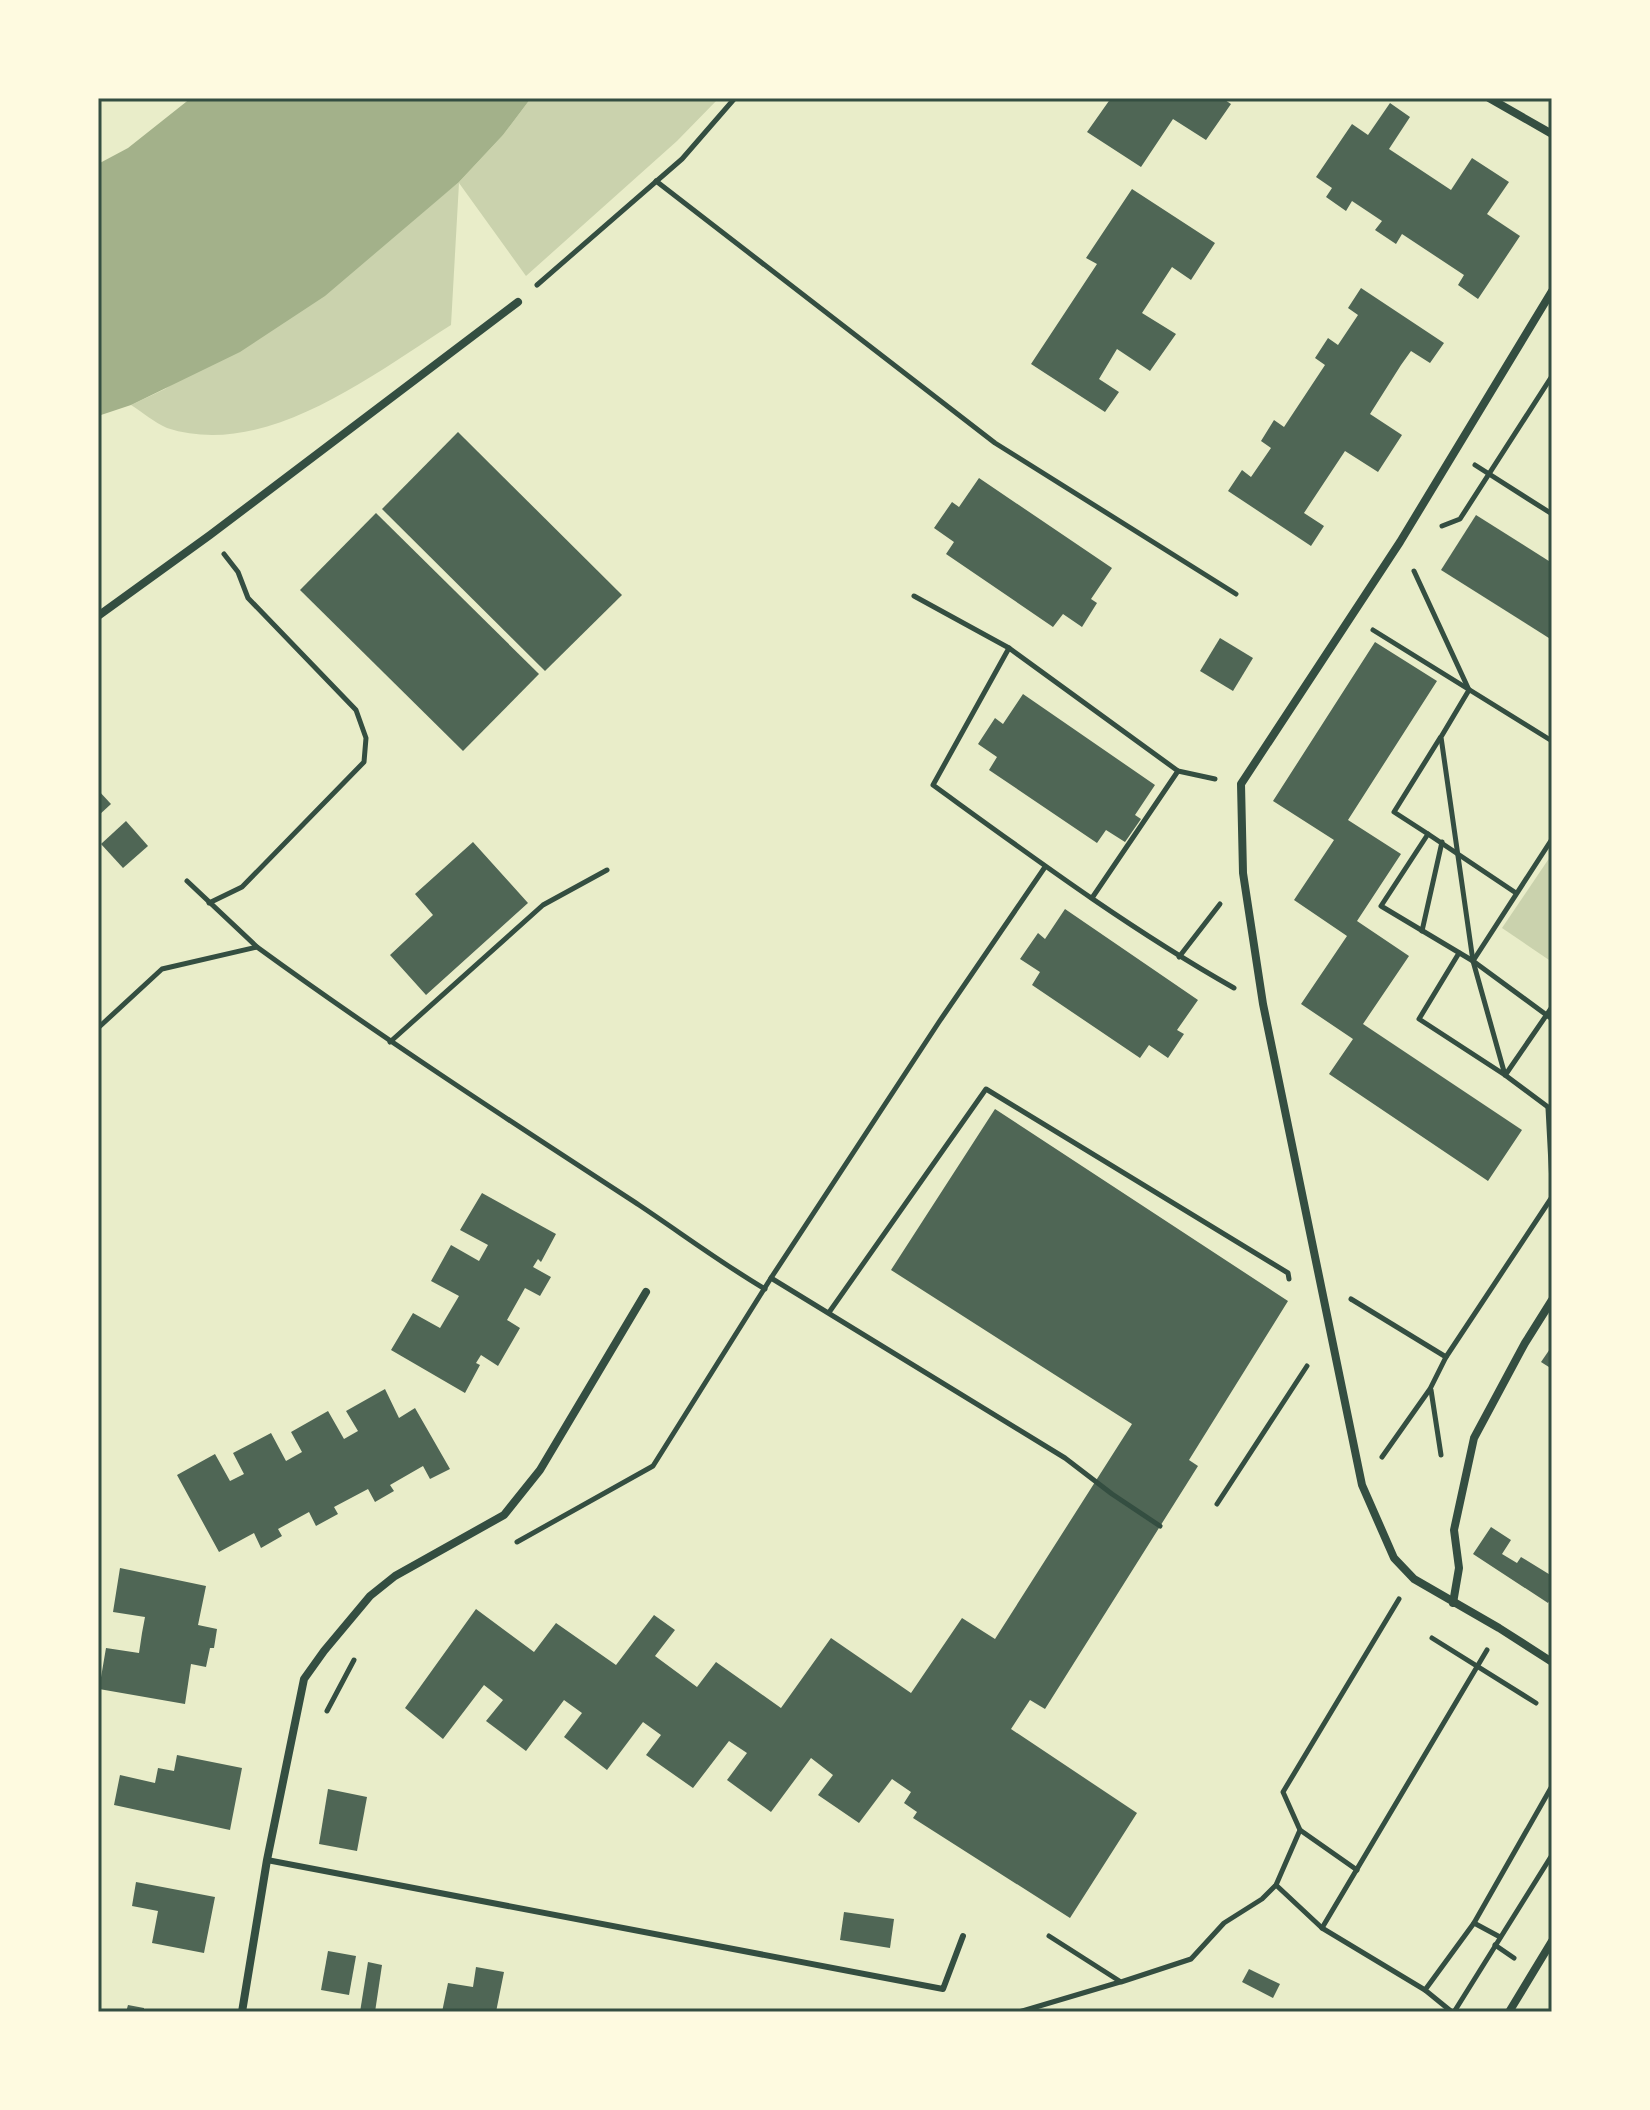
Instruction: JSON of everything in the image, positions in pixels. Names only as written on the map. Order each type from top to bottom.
[{"type":"street","points":[[1489,98],[1552,134]]},
{"type":"street","points":[[1552,291],[1400,542],[1241,784],[1243,873],[1263,1004],[1362,1485],[1394,1558],[1414,1579],[1552,1662]]},
{"type":"street","points":[[98,616],[518,302]]},
{"type":"street","points":[[242,2012],[267,1860],[304,1679],[370,1596],[395,1576],[504,1515],[540,1470],[646,1292]]},
{"type":"street","points":[[1453,1603],[1459,1568],[1454,1530],[1474,1438],[1552,1300]]},
{"type":"street","points":[[1509,2012],[1552,1941]]},
{"type":"lane","points":[[267,1860],[943,1989],[963,1936]]},
{"type":"path","points":[[518,302],[682,159],[735,98]]},
{"type":"path","points":[[656,181],[995,443],[1236,594]]},
{"type":"path","points":[[1469,690],[1400,542],[1460,519],[1552,376]]},
{"type":"path","points":[[1454,452],[1552,514]]},
{"type":"path","points":[[209,903],[242,887],[364,762],[366,738],[356,710],[248,598],[238,572],[210,535]]},
{"type":"path","points":[[914,596],[1009,648],[1178,771],[1241,784]]},
{"type":"path","points":[[1351,616],[1552,741]]},
{"type":"path","points":[[1009,648],[933,785],[1045,867],[1179,957],[1263,1004]]},
{"type":"path","points":[[1469,690],[1394,812],[1516,893]]},
{"type":"path","points":[[1441,737],[1473,961],[1505,1075]]},
{"type":"path","points":[[1092,898],[1178,771]]},
{"type":"path","points":[[1428,834],[1381,906],[1473,961],[1549,1017]]},
{"type":"path","points":[[1473,961],[1552,839]]},
{"type":"path","points":[[1422,931],[1442,842]]},
{"type":"path","points":[[507,1547],[653,1466],[771,1278],[1045,867]]},
{"type":"path","points":[[390,1042],[543,905],[607,870]]},
{"type":"path","points":[[1179,957],[1243,873]]},
{"type":"path","points":[[187,881],[257,947],[390,1042],[716,1260],[765,1289]]},
{"type":"path","points":[[98,1028],[162,969],[257,947]]},
{"type":"path","points":[[1459,953],[1419,1019],[1505,1075],[1550,1109],[1552,1183]]},
{"type":"path","points":[[1505,1075],[1549,1017],[1552,1007]]},
{"type":"path","points":[[830,1311],[986,1089],[1288,1273],[1291,1289]]},
{"type":"path","points":[[1362,1485],[1430,1389],[1446,1357],[1552,1197]]},
{"type":"path","points":[[771,1278],[830,1311],[1065,1458],[1160,1526]]},
{"type":"path","points":[[1318,1279],[1446,1357]]},
{"type":"path","points":[[1304,1351],[1311,1382]]},
{"type":"path","points":[[1217,1504],[1307,1366]]},
{"type":"path","points":[[1357,1870],[1300,1830],[1283,1792],[1394,1605],[1414,1579]]},
{"type":"path","points":[[1322,1928],[1499,1628]]},
{"type":"path","points":[[1432,1638],[1536,1703]]},
{"type":"path","points":[[324,1715],[360,1649]]},
{"type":"path","points":[[1425,1990],[1474,1923],[1552,1786]]},
{"type":"path","points":[[1019,2012],[1191,1959],[1224,1923],[1262,1899],[1276,1885],[1300,1830]]},
{"type":"path","points":[[1276,1885],[1322,1928],[1425,1990],[1453,2012],[1552,1855]]},
{"type":"path","points":[[1474,1923],[1500,1937]]},
{"type":"path","points":[[1049,1936],[1121,1982]]},
{"type":"shaded area","points":[[191,98],[531,98],[503,135],[459,182],[325,296],[240,352],[131,405],[98,416],[98,164],[128,148]]},
{"type":"shaded area","points":[[531,98],[719,98],[677,141],[526,276],[459,183],[451,325],[387,367],[316,407],[279,423],[242,432],[204,435],[167,428],[131,405],[165,389],[393,236],[459,182],[503,135]]},
{"type":"shaded area","points":[[1552,854],[1552,962],[1502,928]]},
{"type":"building","points":[[1111,98],[1222,98],[1231,104],[1206,140],[1173,119],[1141,167],[1087,132]]},
{"type":"building","points":[[1390,103],[1410,117],[1389,149],[1451,190],[1472,158],[1509,182],[1487,214],[1520,236],[1478,299],[1458,285],[1464,275],[1402,234],[1396,244],[1375,230],[1382,221],[1352,201],[1346,211],[1326,197],[1332,188],[1316,177],[1352,124],[1368,135]]},
{"type":"building","points":[[1132,189],[1215,243],[1191,280],[1172,267],[1142,313],[1176,334],[1150,371],[1117,349],[1099,379],[1119,392],[1105,412],[1031,364],[1097,264],[1086,258]]},
{"type":"building","points":[[1361,288],[1444,343],[1430,363],[1411,351],[1370,414],[1402,435],[1378,472],[1345,451],[1304,513],[1324,526],[1311,546],[1228,491],[1242,470],[1251,477],[1271,448],[1261,441],[1274,420],[1284,427],[1325,365],[1315,358],[1328,338],[1338,345],[1358,315],[1348,308]]},
{"type":"building","points":[[458,432],[622,595],[545,671],[382,509]]},
{"type":"building","points":[[979,478],[1112,568],[1091,599],[1097,603],[1082,627],[1063,614],[1053,627],[946,554],[954,542],[934,528],[952,502],[959,507]]},
{"type":"building","points":[[376,513],[539,674],[463,751],[300,590]]},
{"type":"building","points":[[1476,515],[1552,563],[1552,640],[1441,570]]},
{"type":"building","points":[[1220,638],[1253,658],[1233,691],[1200,671]]},
{"type":"building","points":[[1375,642],[1437,681],[1348,820],[1401,854],[1357,921],[1409,956],[1363,1024],[1522,1130],[1488,1181],[1329,1074],[1353,1039],[1301,1004],[1347,936],[1294,900],[1334,840],[1273,801]]},
{"type":"building","points":[[1023,694],[1155,785],[1135,815],[1141,819],[1125,842],[1106,830],[1097,843],[989,770],[997,757],[978,744],[995,718],[1003,724]]},
{"type":"building","points":[[98,790],[111,804],[98,816]]},
{"type":"building","points":[[126,821],[148,846],[123,868],[101,844]]},
{"type":"building","points":[[473,842],[528,903],[426,995],[390,955],[433,915],[415,894]]},
{"type":"building","points":[[1065,909],[1198,1000],[1177,1030],[1184,1034],[1168,1058],[1149,1045],[1140,1058],[1032,985],[1040,972],[1020,959],[1038,933],[1045,939]]},
{"type":"building","points":[[995,1109],[1288,1301],[1189,1460],[1198,1466],[1045,1709],[1030,1700],[1011,1729],[1137,1813],[1070,1918],[913,1818],[917,1812],[904,1803],[911,1792],[892,1779],[859,1823],[818,1795],[833,1775],[811,1758],[771,1812],[727,1780],[747,1753],[729,1741],[693,1788],[646,1755],[661,1735],[643,1722],[607,1770],[564,1737],[582,1713],[564,1700],[526,1751],[486,1721],[503,1700],[484,1685],[443,1739],[405,1708],[476,1609],[534,1652],[556,1623],[616,1665],[654,1615],[675,1630],[655,1656],[697,1687],[716,1662],[781,1708],[831,1638],[911,1693],[962,1618],[995,1639],[1132,1424],[891,1270]]},
{"type":"building","points":[[482,1193],[556,1234],[541,1262],[538,1259],[533,1267],[551,1277],[540,1296],[525,1288],[507,1320],[520,1328],[498,1366],[481,1355],[476,1363],[480,1365],[465,1393],[391,1350],[413,1313],[440,1328],[459,1296],[431,1281],[451,1245],[479,1261],[488,1245],[460,1230]]},
{"type":"building","points":[[1552,1346],[1552,1369],[1541,1362]]},
{"type":"building","points":[[385,1389],[399,1418],[415,1408],[450,1469],[430,1479],[423,1466],[390,1485],[394,1491],[375,1502],[368,1489],[334,1507],[338,1514],[316,1526],[309,1512],[278,1529],[282,1536],[261,1548],[254,1533],[219,1552],[177,1475],[215,1454],[230,1481],[244,1474],[233,1453],[271,1433],[286,1461],[302,1452],[291,1432],[328,1411],[344,1439],[358,1431],[346,1411]]},
{"type":"building","points":[[1491,1527],[1511,1540],[1502,1554],[1517,1563],[1521,1557],[1552,1576],[1552,1596],[1548,1603],[1473,1554]]},
{"type":"building","points":[[120,1568],[206,1586],[198,1625],[217,1629],[214,1648],[210,1648],[206,1667],[191,1664],[185,1704],[99,1689],[106,1648],[139,1653],[145,1617],[113,1612]]},
{"type":"building","points":[[177,1755],[242,1768],[230,1830],[114,1805],[120,1775],[155,1783],[158,1768],[174,1771]]},
{"type":"building","points":[[328,1789],[367,1797],[357,1851],[319,1844]]},
{"type":"building","points":[[136,1882],[215,1897],[204,1953],[152,1943],[158,1911],[132,1906]]},
{"type":"building","points":[[844,1912],[894,1919],[890,1948],[840,1940]]},
{"type":"building","points":[[328,1951],[356,1956],[349,1995],[321,1990]]},
{"type":"building","points":[[368,1962],[382,1965],[375,2012],[360,2012]]},
{"type":"building","points":[[476,1967],[504,1972],[496,2012],[442,2012],[448,1983],[473,1987]]},
{"type":"building","points":[[1249,1969],[1280,1984],[1273,1998],[1242,1982]]},
{"type":"building","points":[[128,2005],[144,2008],[144,2012],[126,2012]]}]
